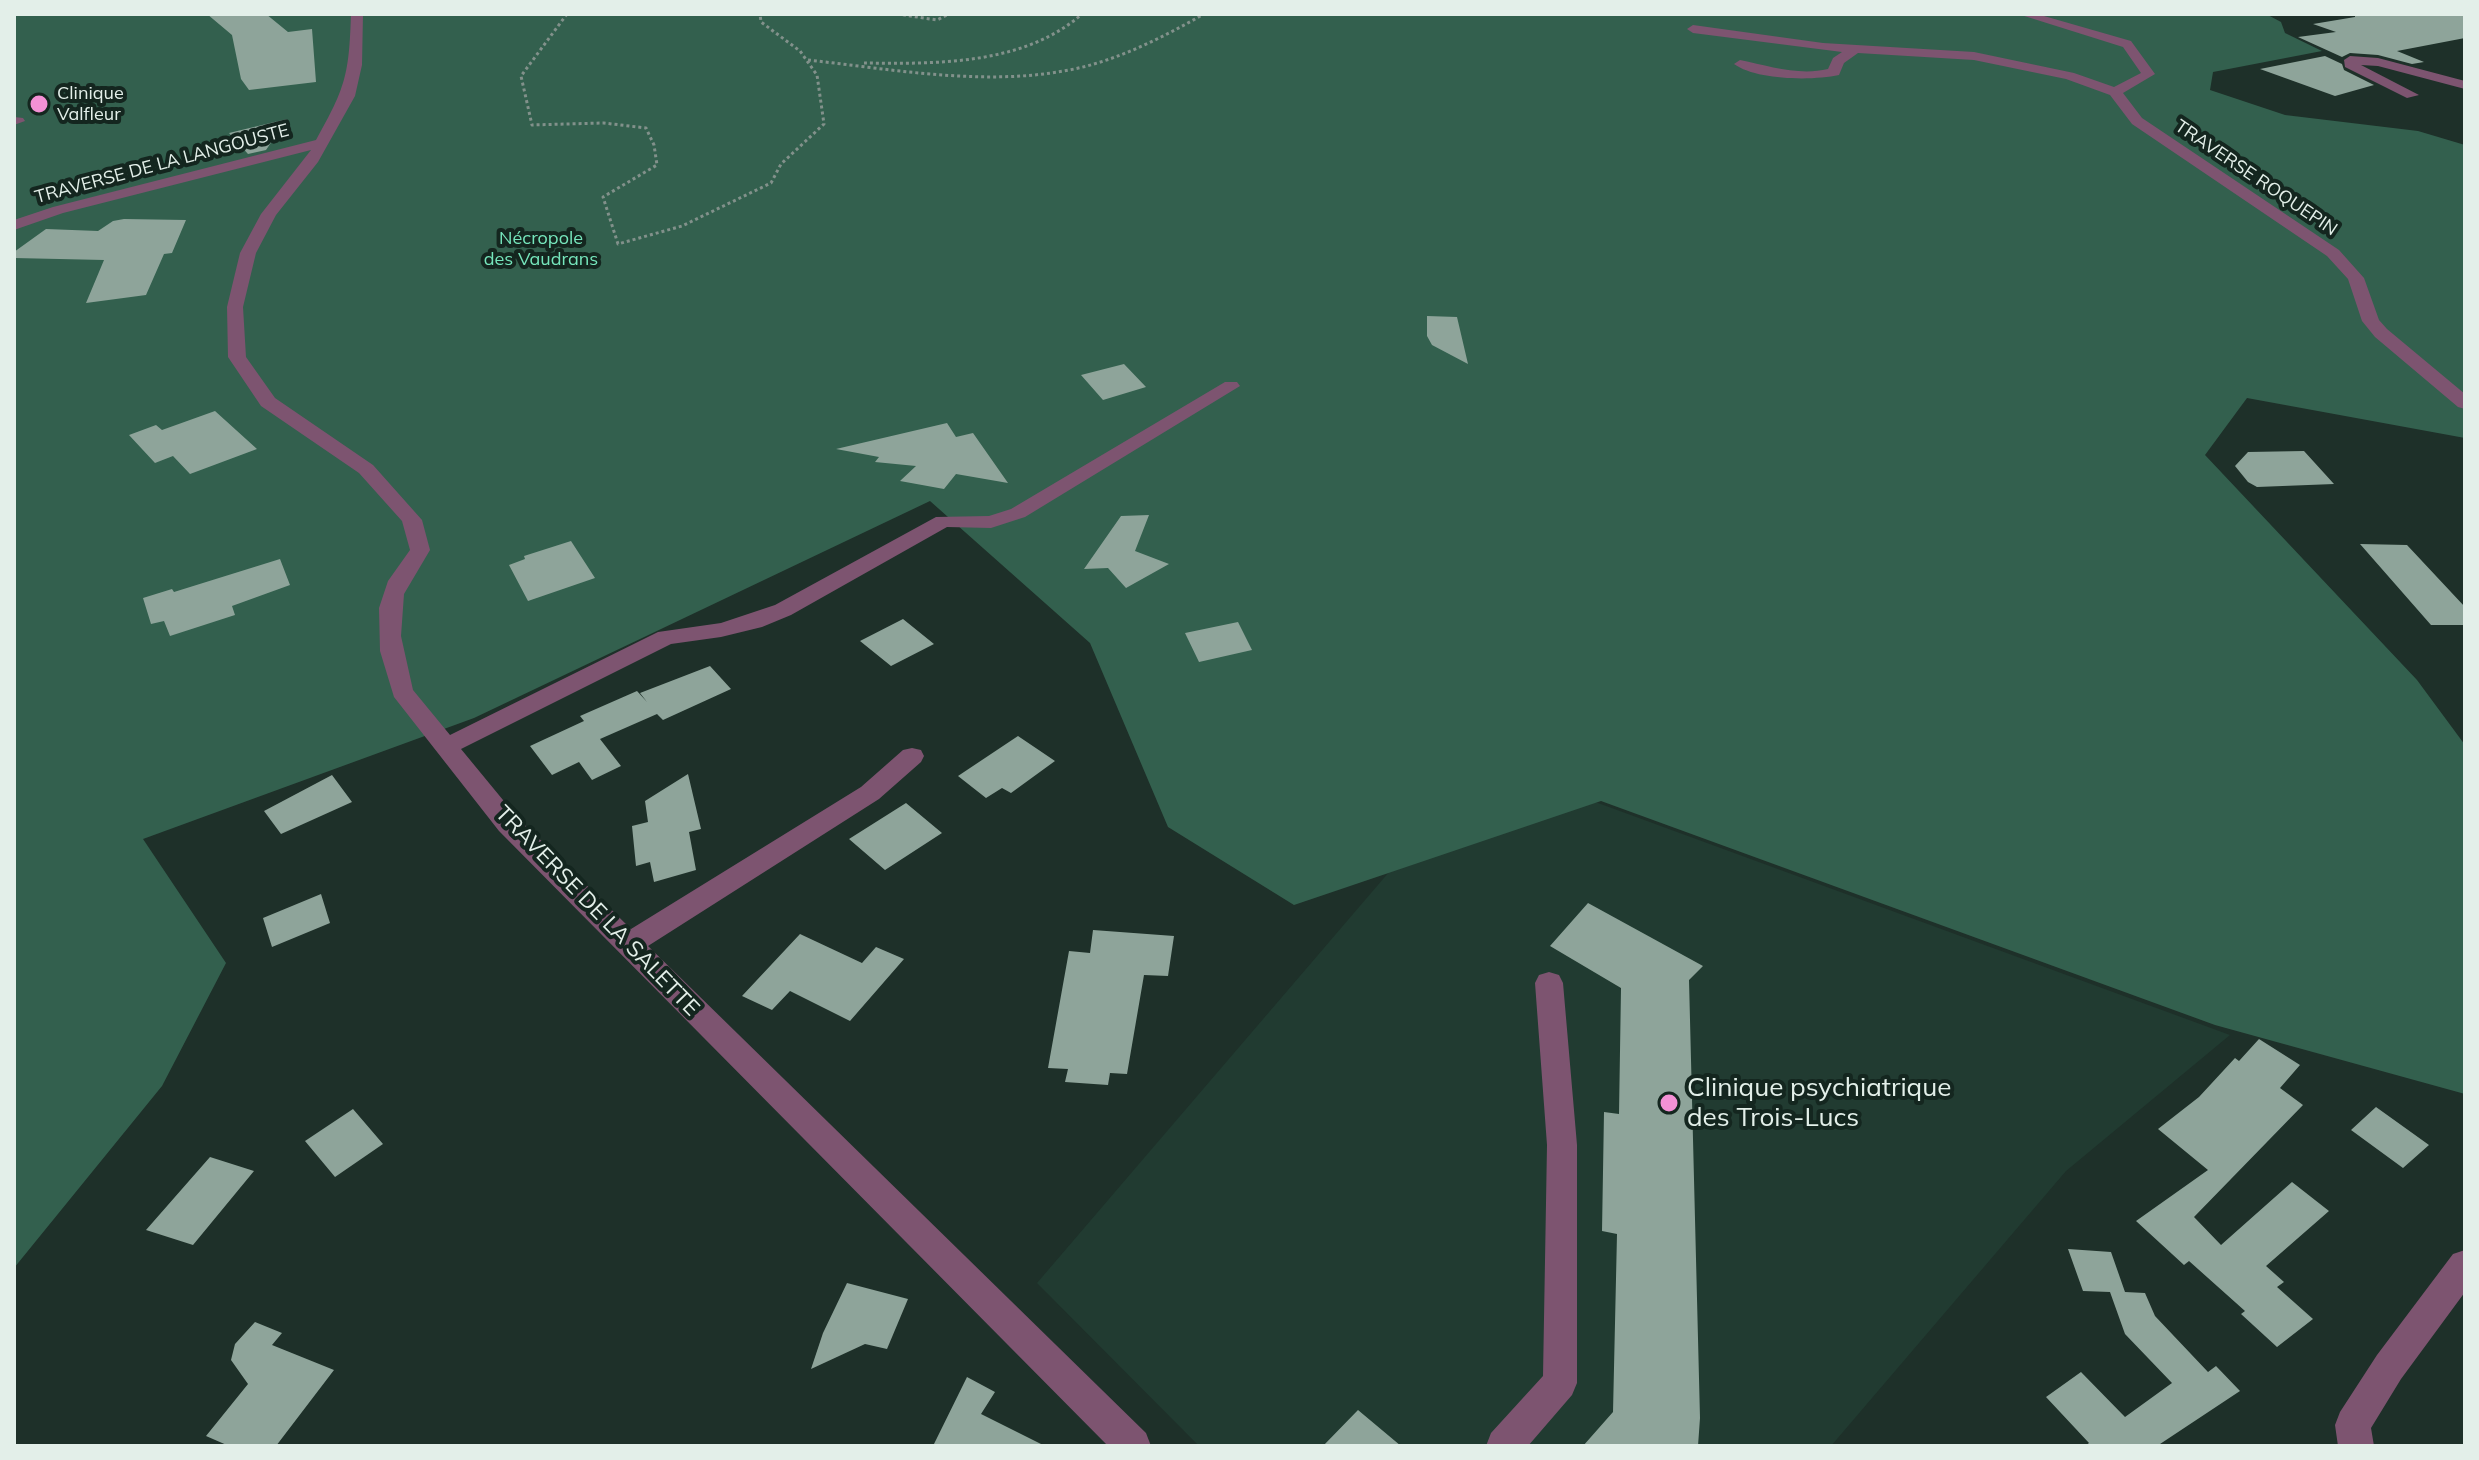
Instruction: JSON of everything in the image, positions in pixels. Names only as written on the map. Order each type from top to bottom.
[{"type":"street","name":"TRAVERSE DE LA SALETTE","points":[[357,14],[356,65],[348,96],[321,143],[269,214],[248,253],[235,307],[237,357],[268,402],[366,469],[412,520],[420,550],[397,584],[389,626],[395,671],[402,692],[508,824],[1133,1446]]},
{"type":"street","points":[[1693,29],[1855,49],[1986,58],[2069,76],[2115,92],[2148,74],[2127,44],[2024,14]]},
{"type":"street","points":[[1740,64],[1792,74],[1824,75],[1834,72],[1838,61],[1855,49]]},
{"type":"street","points":[[2412,95],[2350,64],[2350,60],[2378,62],[2465,85]]},
{"type":"street","name":"TRAVERSE ROQUEPIN","points":[[2115,92],[2137,121],[2340,259],[2356,278],[2371,321],[2381,333],[2465,403]]},
{"type":"street","name":"TRAVERSE DE LA LANGOUSTE","points":[[14,225],[58,210],[321,143]]},
{"type":"street","points":[[447,746],[666,637],[721,630],[754,622],[783,610],[943,521],[991,522],[1018,513],[1231,386]]},
{"type":"street","points":[[628,945],[870,793],[912,756]]},
{"type":"street","points":[[1504,1446],[1560,1383],[1562,1145],[1549,983]]},
{"type":"street","points":[[2356,1446],[2353,1425],[2360,1413],[2389,1367],[2465,1265]]},
{"type":"path","points":[[567,14],[521,76],[532,125],[576,126],[623,121],[646,128],[654,145],[657,165],[603,197],[618,244],[682,226],[771,183],[781,164],[824,124],[817,75],[800,51],[761,22],[760,14]]},
{"type":"path","points":[[897,14],[937,20],[949,14]]},
{"type":"path","points":[[807,60],[909,65],[975,60],[1071,28],[1082,14]]},
{"type":"path","points":[[807,60],[941,74],[1036,74],[1085,66],[1150,44],[1204,14]]},
{"type":"shaded area","name":"Clinique psychiatrique des Trois-Lucs","points":[[1473,774],[1598,803],[2230,1035],[2066,1171],[1831,1446],[1199,1446],[1037,1283]]},
{"type":"green space","name":"Nécropole des Vaudrans","points":[[14,14],[2266,14],[2281,22],[2285,33],[2322,51],[2213,72],[2210,90],[2285,115],[2418,131],[2465,145],[2465,438],[2247,398],[2205,455],[2417,680],[2465,745],[2465,1094],[2215,1025],[1601,801],[1294,905],[1168,827],[1090,643],[930,501],[474,718],[143,839],[226,963],[162,1086],[14,1268]]},
{"type":"building","points":[[207,14],[266,14],[288,32],[312,29],[316,82],[249,90],[241,79],[232,35]]},
{"type":"building","points":[[2355,14],[2465,14],[2465,38],[2397,51],[2424,62],[2412,64],[2378,55],[2350,53],[2342,57],[2298,37],[2336,32],[2313,24],[2355,17]]},
{"type":"building","points":[[2325,56],[2374,85],[2335,96],[2260,69]]},
{"type":"building","points":[[287,119],[266,150],[248,154],[229,133]]},
{"type":"building","points":[[186,220],[172,253],[164,254],[146,295],[86,303],[104,260],[14,258],[14,252],[46,229],[98,231],[113,221]]},
{"type":"building","points":[[1427,316],[1457,317],[1468,364],[1432,345],[1427,336]]},
{"type":"building","points":[[1124,364],[1146,387],[1103,400],[1081,375]]},
{"type":"building","points":[[215,411],[257,449],[190,474],[173,456],[155,463],[129,435],[156,425],[162,430]]},
{"type":"building","points":[[947,423],[956,437],[973,433],[1008,483],[956,474],[944,489],[900,481],[916,466],[875,462],[879,457],[836,449]]},
{"type":"building","points":[[2304,451],[2334,484],[2257,487],[2248,482],[2235,466],[2248,452]]},
{"type":"building","points":[[1149,515],[1135,551],[1169,564],[1126,588],[1108,568],[1084,569],[1121,516]]},
{"type":"building","points":[[571,541],[595,578],[528,601],[509,565],[525,559],[524,556]]},
{"type":"building","points":[[2360,544],[2407,545],[2465,607],[2465,625],[2431,625]]},
{"type":"building","points":[[280,559],[290,585],[232,606],[235,615],[170,636],[164,621],[151,624],[143,598],[172,589],[174,592]]},
{"type":"building","points":[[903,619],[934,644],[891,666],[860,641]]},
{"type":"building","points":[[1238,622],[1252,650],[1199,662],[1185,633]]},
{"type":"building","points":[[710,666],[731,689],[663,720],[657,714],[600,739],[621,766],[592,780],[579,762],[552,775],[530,746],[584,721],[580,716],[637,691],[647,702],[640,693]]},
{"type":"building","points":[[1018,736],[1055,761],[1011,793],[1002,788],[986,798],[958,776]]},
{"type":"building","points":[[688,774],[701,829],[689,832],[696,870],[654,882],[650,862],[636,866],[632,826],[648,822],[645,801]]},
{"type":"building","points":[[332,775],[352,802],[281,834],[264,811]]},
{"type":"building","points":[[906,803],[942,833],[885,870],[849,839]]},
{"type":"building","points":[[321,894],[330,923],[272,947],[263,918]]},
{"type":"building","points":[[1588,903],[1703,966],[1689,980],[1700,1418],[1698,1446],[1583,1446],[1613,1412],[1617,1234],[1602,1231],[1604,1112],[1619,1114],[1621,988],[1550,946]]},
{"type":"building","points":[[1093,930],[1174,936],[1168,976],[1144,975],[1127,1074],[1110,1073],[1108,1085],[1065,1082],[1068,1069],[1048,1068],[1069,951],[1090,953]]},
{"type":"building","points":[[800,934],[862,963],[876,947],[904,959],[850,1021],[790,991],[772,1010],[742,996]]},
{"type":"building","points":[[2259,1039],[2300,1065],[2280,1088],[2303,1105],[2194,1217],[2221,1245],[2292,1182],[2329,1211],[2266,1266],[2284,1282],[2277,1287],[2313,1319],[2277,1347],[2241,1314],[2245,1311],[2189,1261],[2184,1265],[2136,1221],[2208,1170],[2158,1129],[2199,1097],[2235,1058],[2239,1061]]},
{"type":"building","points":[[2376,1107],[2429,1145],[2403,1168],[2351,1130]]},
{"type":"building","points":[[353,1109],[383,1144],[335,1177],[305,1141]]},
{"type":"building","points":[[210,1157],[254,1171],[193,1245],[146,1230]]},
{"type":"building","points":[[2068,1249],[2111,1252],[2125,1292],[2145,1293],[2155,1316],[2208,1372],[2216,1366],[2240,1391],[2157,1446],[2085,1446],[2089,1443],[2046,1397],[2081,1372],[2125,1417],[2172,1383],[2125,1334],[2110,1292],[2083,1291]]},
{"type":"building","points":[[847,1283],[908,1299],[887,1349],[865,1344],[811,1369],[823,1333]]},
{"type":"building","points":[[255,1322],[282,1333],[272,1345],[334,1370],[276,1446],[229,1446],[206,1436],[248,1384],[231,1360],[235,1344]]},
{"type":"building","points":[[967,1377],[995,1392],[981,1414],[1045,1446],[933,1446]]},
{"type":"building","points":[[1358,1410],[1401,1446],[1323,1446]]},
{"type":"place","name":"Clinique Valfleur","points":[[39,104]]},
{"type":"place","name":"Clinique psychiatrique des Trois-Lucs","points":[[1669,1103]]}]
